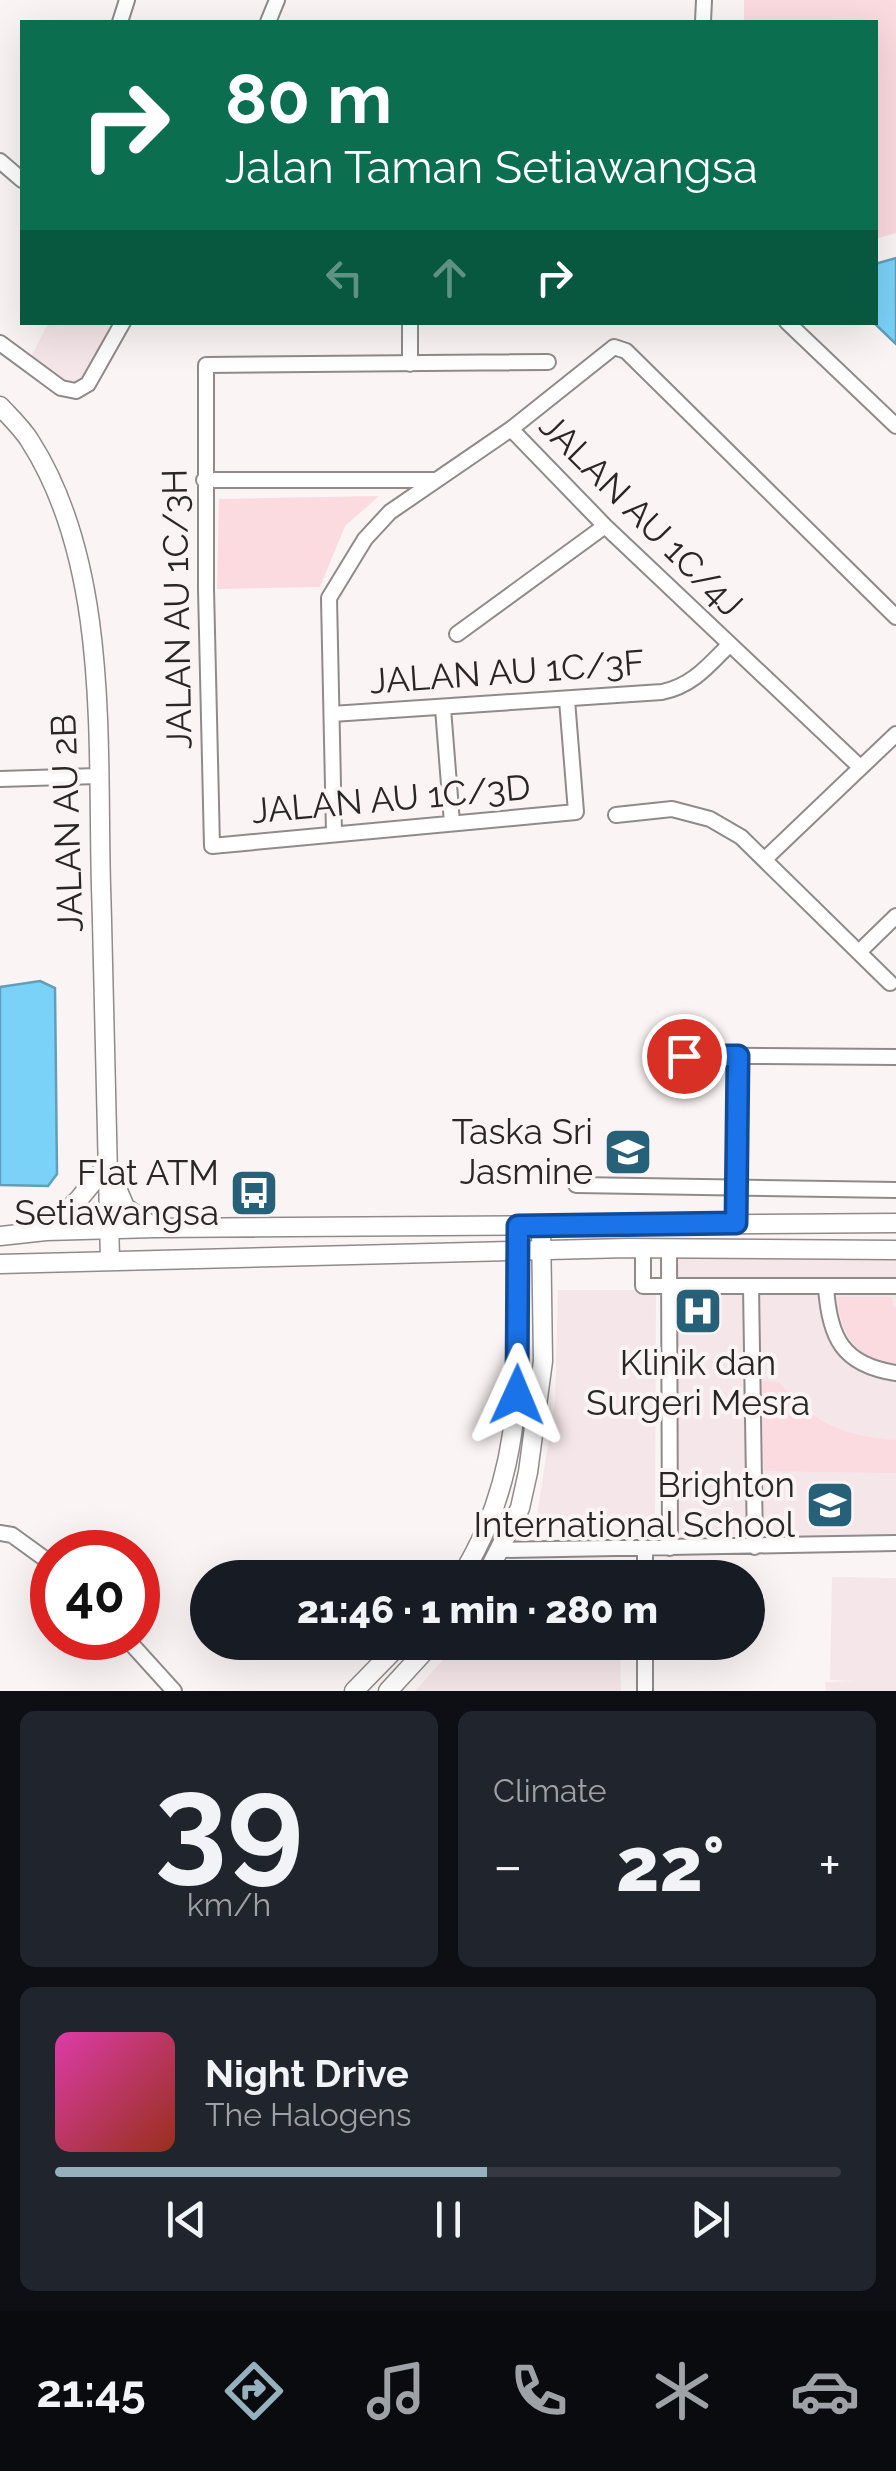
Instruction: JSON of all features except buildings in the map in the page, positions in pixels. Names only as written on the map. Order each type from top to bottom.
[{"type":"main road","name":"JALAN AU 2B","points":[[0,406],[29,440],[55,490],[74,548],[90,619],[98,776],[110,1260]]},
{"type":"main road","points":[[46,1231],[79,1200],[107,1164],[125,1207],[155,1228]]},
{"type":"main road","points":[[0,1236],[155,1228],[896,1223]]},
{"type":"main road","points":[[470,1560],[493,1518],[504,1484],[517,1395],[518,1226]]},
{"type":"main road","points":[[495,1560],[525,1488],[541,1384],[541,1226]]},
{"type":"main road","points":[[0,1264],[643,1248],[896,1250]]},
{"type":"main road","points":[[517,1395],[541,1384]]},
{"type":"main road","points":[[354,1691],[384,1660]]},
{"type":"main road","points":[[388,1691],[416,1660]]},
{"type":"street","points":[[0,161],[20,178]]},
{"type":"street","points":[[0,343],[61,388],[76,391],[88,384],[121,325]]},
{"type":"street","points":[[410,325],[410,364],[548,362]]},
{"type":"street","points":[[789,325],[896,426]]},
{"type":"street","points":[[334,833],[329,598],[365,539],[390,512],[510,429],[614,347],[626,350],[896,617]]},
{"type":"street","name":"JALAN AU 1C/3H","points":[[212,846],[203,370],[213,362],[410,364]]},
{"type":"street","name":"JALAN AU 1C/4J","points":[[510,429],[606,526],[860,767]]},
{"type":"street","points":[[204,480],[436,480]]},
{"type":"street","points":[[457,634],[606,526]]},
{"type":"street","name":"JALAN AU 1C/3F","points":[[332,714],[567,700],[682,688],[729,644]]},
{"type":"street","name":"JALAN AU 1C/3D","points":[[212,846],[576,812],[567,700]]},
{"type":"street","points":[[443,708],[452,823]]},
{"type":"street","points":[[766,858],[896,734]]},
{"type":"street","points":[[0,779],[98,776]]},
{"type":"street","points":[[616,815],[672,810],[710,819],[741,837],[890,982]]},
{"type":"street","points":[[859,952],[896,916]]},
{"type":"street","points":[[657,1055],[896,1058]]},
{"type":"street","points":[[736,1223],[738,1056]]},
{"type":"street","points":[[576,1186],[896,1190]]},
{"type":"street","points":[[643,1248],[643,1286],[896,1286]]},
{"type":"street","points":[[669,1248],[670,1548]]},
{"type":"street","points":[[751,1286],[755,1547]]},
{"type":"street","points":[[826,1286],[831,1328],[846,1352],[870,1368],[896,1373]]},
{"type":"street","points":[[0,1533],[30,1549]]},
{"type":"street","points":[[501,1550],[896,1543]]},
{"type":"street","points":[[645,1548],[645,1560]]},
{"type":"street","points":[[146,1660],[174,1691]]},
{"type":"street","points":[[645,1660],[645,1691]]},
{"type":"shaded area","points":[[744,0],[896,0],[896,233],[878,238],[878,20],[744,20]]},
{"type":"shaded area","points":[[47,325],[115,325],[83,380],[76,384],[66,384],[30,359]]},
{"type":"shaded area","points":[[379,496],[345,526],[320,587],[217,589],[219,499]]},
{"type":"shaded area","points":[[660,1258],[896,1258],[896,1545],[662,1544]]},
{"type":"shaded area","points":[[558,1290],[656,1290],[655,1526],[535,1528],[555,1400]]},
{"type":"shaded area","points":[[837,1297],[892,1297],[896,1307],[896,1364],[860,1351],[842,1323]]},
{"type":"shaded area","points":[[762,1381],[779,1382],[804,1408],[830,1425],[860,1435],[896,1440],[896,1473],[764,1471]]},
{"type":"shaded area","points":[[832,1577],[896,1578],[896,1691],[826,1691],[825,1682],[856,1681],[830,1680]]},
{"type":"shaded area","points":[[443,1660],[620,1660],[621,1691],[415,1691]]},
{"type":"water","points":[[896,258],[896,344],[876,325],[878,263]]},
{"type":"water","points":[[40,981],[55,988],[57,1174],[48,1186],[0,1185],[0,987]]},
{"type":"place","name":"Taska Sri Jasmine","points":[[628,1152]]},
{"type":"place","name":"Flat ATM Setiawangsa","points":[[254,1193]]},
{"type":"place","name":"Klinik dan Surgeri Mesra","points":[[698,1311]]},
{"type":"place","name":"Brighton International School","points":[[830,1505]]},
{"type":"route","points":[[517,1395],[518,1226],[736,1223],[738,1056],[684,1056]]}]
